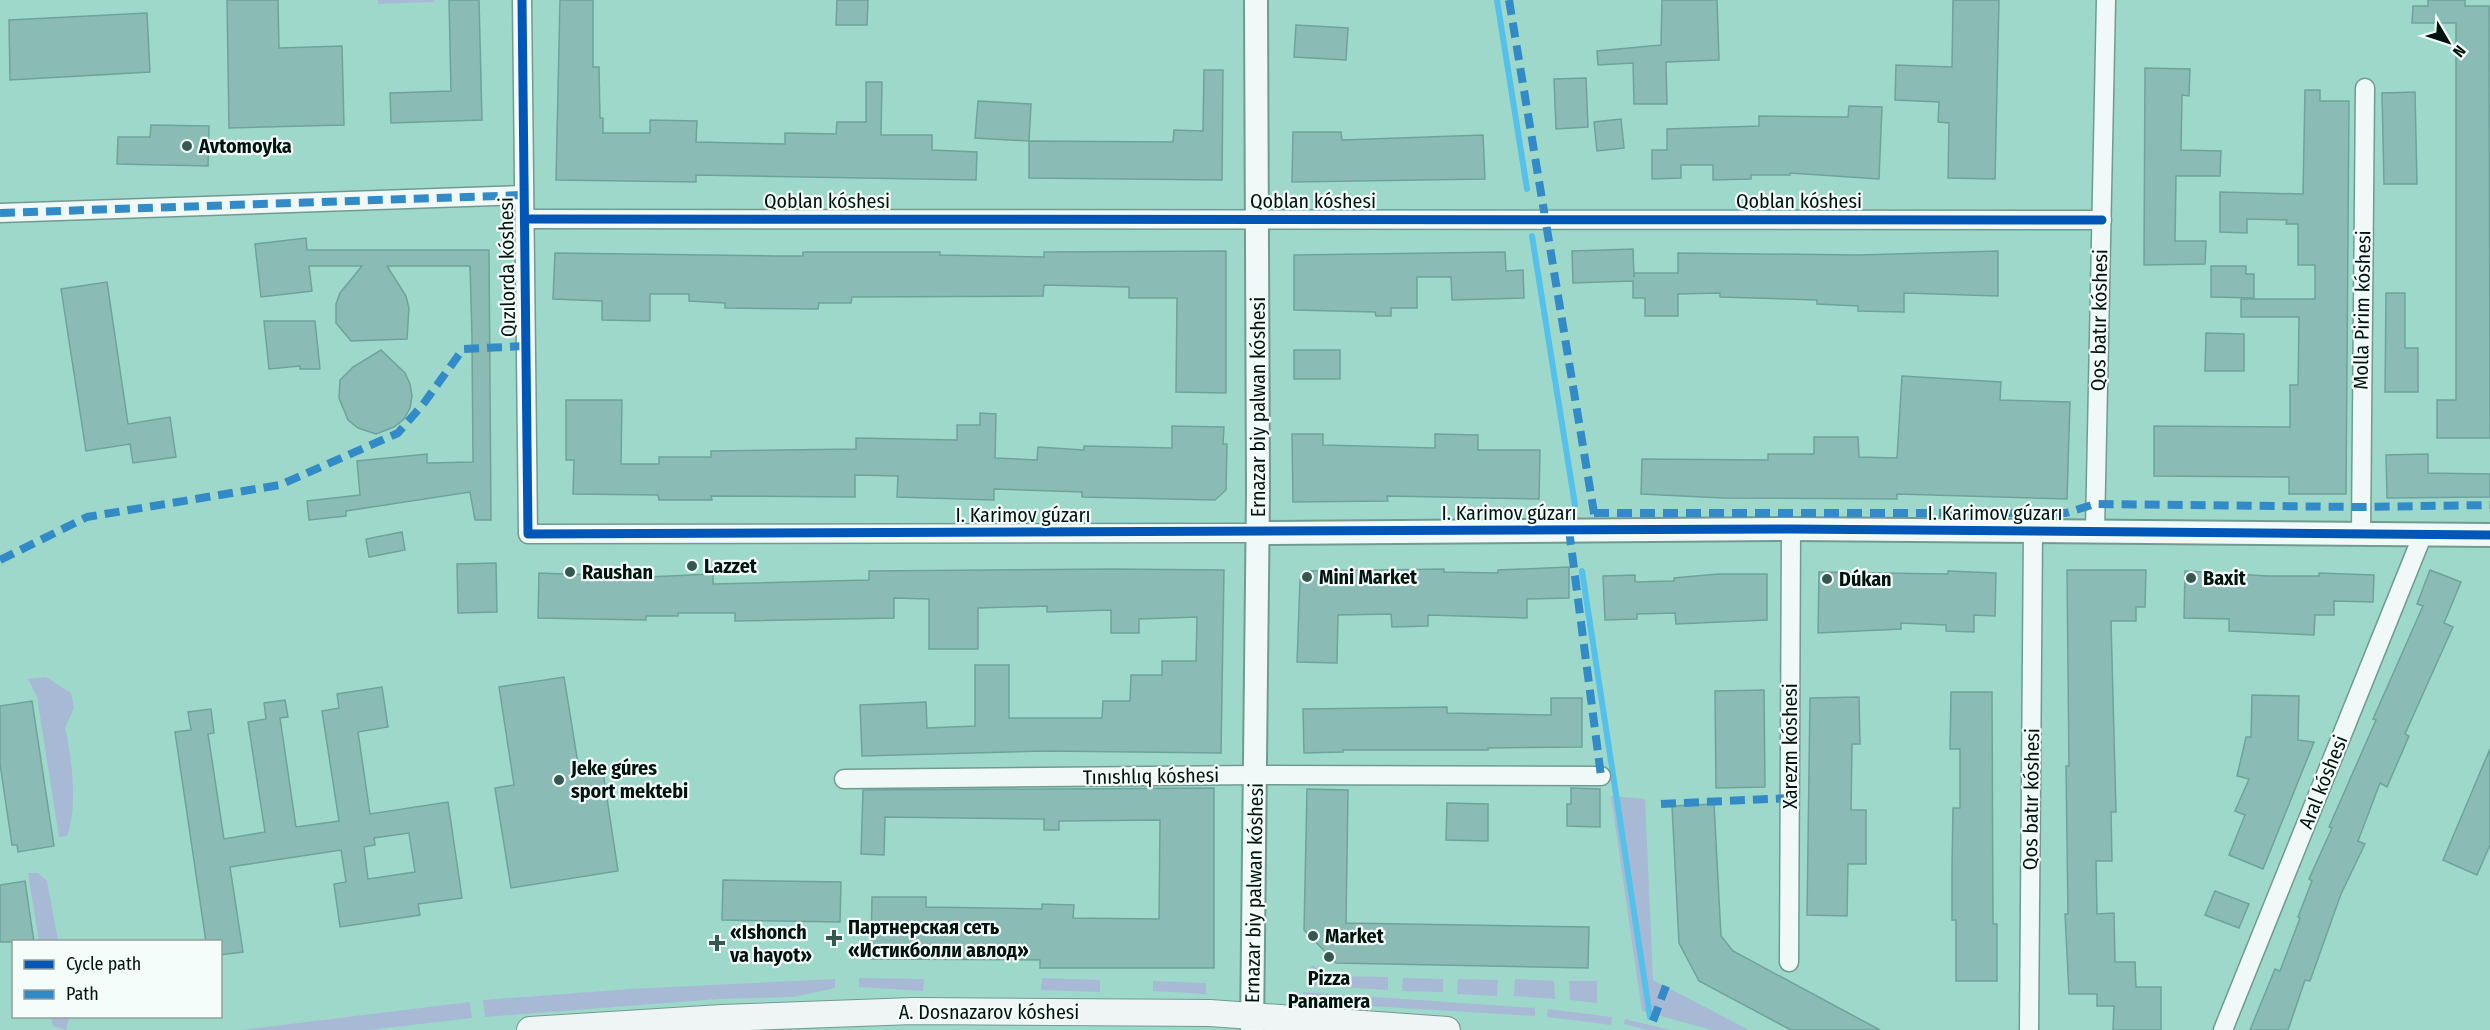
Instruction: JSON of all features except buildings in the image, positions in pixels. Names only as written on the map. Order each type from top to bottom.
[{"type":"main road","name":"A. Dosnazarov kóshesi","points":[[530,1030],[722,1018],[913,1011],[1447,1030]]},
{"type":"street","name":"Qızılorda kóshesi","points":[[522,0],[528,534]]},
{"type":"street","name":"Ernazar biy palwan kóshesi","points":[[1253,1022],[1259,218],[1256,0]]},
{"type":"street","name":"Qos batır kóshesi","points":[[2095,531],[2106,0]]},
{"type":"street","name":"Molla Pirim kóshesi","points":[[2361,533],[2365,88]]},
{"type":"street","points":[[0,213],[524,195]]},
{"type":"street","name":"Qoblan kóshesi","points":[[525,219],[2102,220]]},
{"type":"street","name":"I. Karimov gúzarı","points":[[528,534],[1257,533],[1791,529],[2490,535]]},
{"type":"street","name":"Xarezm kóshesi","points":[[1789,962],[1791,529]]},
{"type":"street","name":"Qos batır kóshesi","points":[[2029,1030],[2033,531]]},
{"type":"street","name":"Aral kóshesi","points":[[2223,1030],[2423,534]]},
{"type":"street","name":"Tınıshlıq kóshesi","points":[[844,779],[1256,775],[1601,776]]},
{"type":"shaded area","points":[[378,0],[434,0],[434,2],[378,4]]},
{"type":"shaded area","points":[[46,677],[71,693],[74,708],[65,728],[72,767],[72,812],[67,836],[59,837],[37,697],[28,679]]},
{"type":"shaded area","points":[[1611,796],[1645,799],[1653,980],[1749,1030],[1712,1030],[1642,1011]]},
{"type":"shaded area","points":[[28,873],[38,873],[47,881],[58,940],[39,940]]},
{"type":"shaded area","points":[[1313,965],[1325,976],[1388,977],[1388,990],[1309,985],[1305,974]]},
{"type":"shaded area","points":[[859,978],[924,979],[923,991],[859,987]]},
{"type":"shaded area","points":[[1042,978],[1100,980],[1100,992],[1041,990]]},
{"type":"shaded area","points":[[1403,978],[1443,979],[1443,992],[1402,991]]},
{"type":"shaded area","points":[[835,979],[835,988],[793,997],[718,999],[485,1017],[483,1000],[630,989]]},
{"type":"shaded area","points":[[1458,979],[1498,980],[1497,996],[1457,994]]},
{"type":"shaded area","points":[[1515,979],[1554,981],[1555,999],[1514,996]]},
{"type":"shaded area","points":[[1153,981],[1206,983],[1206,994],[1153,991]]},
{"type":"shaded area","points":[[1569,981],[1597,981],[1597,1003],[1570,1000]]},
{"type":"shaded area","points":[[1303,992],[1535,1008],[1535,1016],[1303,1002]]},
{"type":"shaded area","points":[[470,1002],[472,1018],[368,1030],[241,1030]]},
{"type":"shaded area","points":[[1548,1009],[1612,1017],[1611,1025],[1547,1017]]},
{"type":"shaded area","points":[[51,1018],[69,1018],[66,1030],[53,1026]]},
{"type":"shaded area","points":[[1625,1019],[1670,1030],[1647,1030],[1624,1024]]},
{"type":"waterway","points":[[1497,0],[1527,189]]},
{"type":"waterway","points":[[1532,236],[1575,505]]},
{"type":"waterway","points":[[1582,571],[1650,1017]]},
{"type":"marked path","points":[[1509,0],[1595,519]]},
{"type":"marked path","points":[[0,213],[524,195]]},
{"type":"marked path","points":[[0,560],[87,517],[280,485],[398,433],[424,403],[463,349],[526,346]]},
{"type":"marked path","points":[[1594,513],[2066,513],[2095,504],[2360,507],[2490,505]]},
{"type":"marked path","points":[[1569,530],[1601,776]]},
{"type":"marked path","points":[[1661,804],[1790,798]]},
{"type":"marked path","points":[[1653,1021],[1666,986]]},
{"type":"cycle path","points":[[522,0],[528,534],[1791,529],[2490,535]]},
{"type":"cycle path","points":[[525,219],[2102,220]]},
{"type":"place","name":"Avtomoyka","points":[[187,146]]},
{"type":"place","name":"Lazzet","points":[[692,566]]},
{"type":"place","name":"Raushan","points":[[570,572]]},
{"type":"place","name":"Mini Market","points":[[1307,577]]},
{"type":"place","name":"Baxit","points":[[2191,578]]},
{"type":"place","name":"Dúkan","points":[[1827,579]]},
{"type":"place","name":"Jeke gúres sport mektebi","points":[[559,780]]},
{"type":"place","name":"Market","points":[[1313,936]]},
{"type":"place","name":"Партнерская сеть «Истикболли авлод»","points":[[834,938]]},
{"type":"place","name":"«Ishonch va hayot»","points":[[717,943]]},
{"type":"place","name":"Pizza Panamera","points":[[1329,957]]}]
